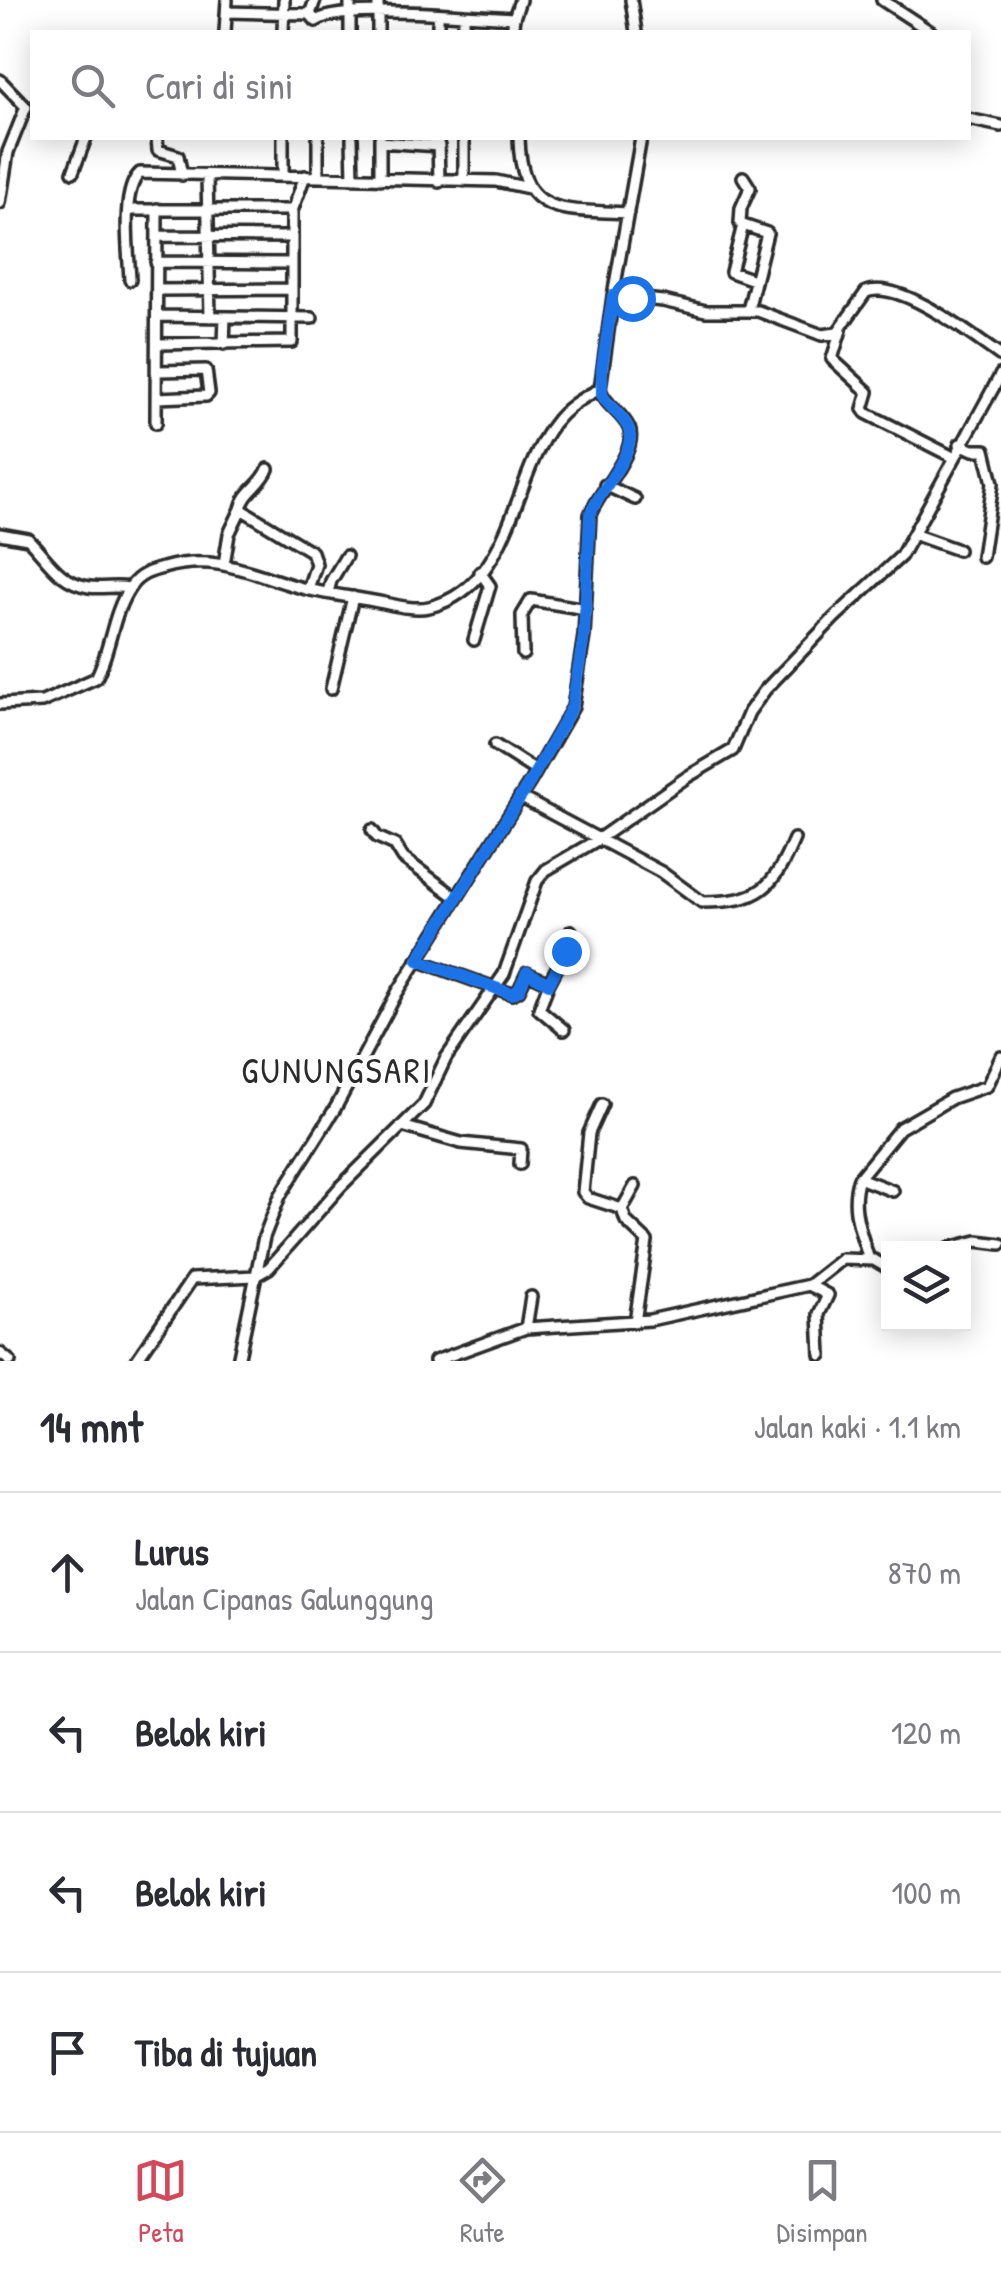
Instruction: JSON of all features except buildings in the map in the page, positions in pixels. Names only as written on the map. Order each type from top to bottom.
[{"type":"street","points":[[225,30],[227,0]]},
{"type":"street","points":[[350,0],[350,30]]},
{"type":"street","points":[[378,0],[378,30]]},
{"type":"street","points":[[404,13],[405,0]]},
{"type":"street","points":[[433,0],[438,30]]},
{"type":"street","points":[[513,30],[520,0]]},
{"type":"street","points":[[631,0],[636,30]]},
{"type":"street","points":[[882,0],[927,30]]},
{"type":"street","points":[[227,12],[284,6],[350,14],[435,13],[514,18]]},
{"type":"street","points":[[464,14],[464,30]]},
{"type":"street","points":[[0,80],[29,109],[8,152],[0,203]]},
{"type":"street","points":[[971,120],[1001,126]]},
{"type":"street","points":[[73,172],[85,140]]},
{"type":"street","points":[[157,140],[160,152],[178,156],[182,175]]},
{"type":"street","points":[[283,140],[283,176]]},
{"type":"street","points":[[318,140],[318,177]]},
{"type":"street","points":[[352,140],[352,178]]},
{"type":"street","points":[[380,179],[380,140],[438,142],[439,182]]},
{"type":"street","points":[[464,140],[464,181]]},
{"type":"street","points":[[519,140],[529,188],[546,204],[628,213]]},
{"type":"street","points":[[238,1361],[264,1237],[280,1196],[572,707],[580,674],[590,515],[631,441],[626,423],[606,402],[600,389],[641,140]]},
{"type":"street","points":[[130,280],[128,210],[136,176],[496,181],[529,188]]},
{"type":"street","points":[[207,176],[210,316]]},
{"type":"street","points":[[157,344],[292,342],[292,211],[305,176]]},
{"type":"street","points":[[743,177],[750,186],[740,210],[740,222],[767,233],[748,310]]},
{"type":"street","points":[[156,423],[157,209]]},
{"type":"street","points":[[128,210],[292,211]]},
{"type":"street","points":[[743,225],[732,272],[754,280]]},
{"type":"street","points":[[157,236],[292,237]]},
{"type":"street","points":[[156,262],[292,263]]},
{"type":"street","points":[[157,290],[292,288]]},
{"type":"street","points":[[613,296],[663,301],[706,311],[748,310],[822,335],[837,333],[866,292],[880,289],[927,305],[1001,356]]},
{"type":"street","points":[[157,316],[312,318]]},
{"type":"street","points":[[224,344],[225,317]]},
{"type":"street","points":[[844,324],[831,357],[868,392],[864,412],[954,457]]},
{"type":"street","points":[[156,398],[209,393],[206,370],[157,371]]},
{"type":"street","points":[[136,1361],[192,1279],[270,1268],[341,1186],[424,1104],[446,1058],[510,960],[537,881],[546,870],[733,750],[749,712],[764,690],[834,616],[901,556],[1001,374]]},
{"type":"street","points":[[0,704],[42,702],[96,678],[129,588],[145,573],[186,562],[224,564],[308,589],[427,608],[467,587],[492,559],[514,518],[551,427],[572,406],[600,389]]},
{"type":"street","points":[[960,444],[972,450],[985,450],[993,478],[982,557]]},
{"type":"street","points":[[224,564],[229,534],[243,500],[264,480],[268,469]]},
{"type":"street","points":[[606,485],[636,499]]},
{"type":"street","points":[[241,509],[312,552],[316,564],[308,589]]},
{"type":"street","points":[[0,534],[28,539],[51,568],[69,581],[92,588],[129,588]]},
{"type":"street","points":[[913,534],[958,550]]},
{"type":"street","points":[[328,592],[346,556]]},
{"type":"street","points":[[474,640],[490,586],[480,572]]},
{"type":"street","points":[[332,689],[353,597]]},
{"type":"street","points":[[523,654],[522,614],[531,600],[583,608]]},
{"type":"street","points":[[495,745],[536,771]]},
{"type":"street","points":[[520,798],[661,872],[694,899],[706,902],[747,897],[771,882],[780,872],[794,838]]},
{"type":"street","points":[[372,830],[456,898]]},
{"type":"street","points":[[564,1030],[539,1009],[566,951],[571,930]]},
{"type":"street","points":[[418,960],[515,994],[527,972],[549,984]]},
{"type":"street","points":[[869,1260],[853,1200],[859,1178],[895,1132],[952,1098],[987,1086],[1001,1058]]},
{"type":"street","points":[[602,1104],[589,1132],[583,1192],[584,1196],[622,1209]]},
{"type":"street","points":[[402,1126],[461,1144],[520,1149],[520,1164]]},
{"type":"street","points":[[859,1178],[893,1191]]},
{"type":"street","points":[[635,1186],[622,1209],[626,1221],[647,1240],[636,1322]]},
{"type":"street","points":[[971,1242],[1001,1244]]},
{"type":"street","points":[[435,1361],[526,1328],[636,1322],[809,1285],[842,1259],[869,1260],[881,1265]]},
{"type":"street","points":[[809,1285],[828,1295],[820,1314],[821,1356]]},
{"type":"street","points":[[526,1328],[531,1296]]},
{"type":"street","points":[[0,1353],[10,1361]]},
{"type":"district","name":"GUNUNGSARI","points":[[337,1071]]},
{"type":"route","points":[[566,951],[549,984],[527,972],[515,994],[418,960],[558,736],[572,707],[584,636],[590,515],[596,498],[630,448],[630,430],[600,389],[613,296],[632,298]]}]
